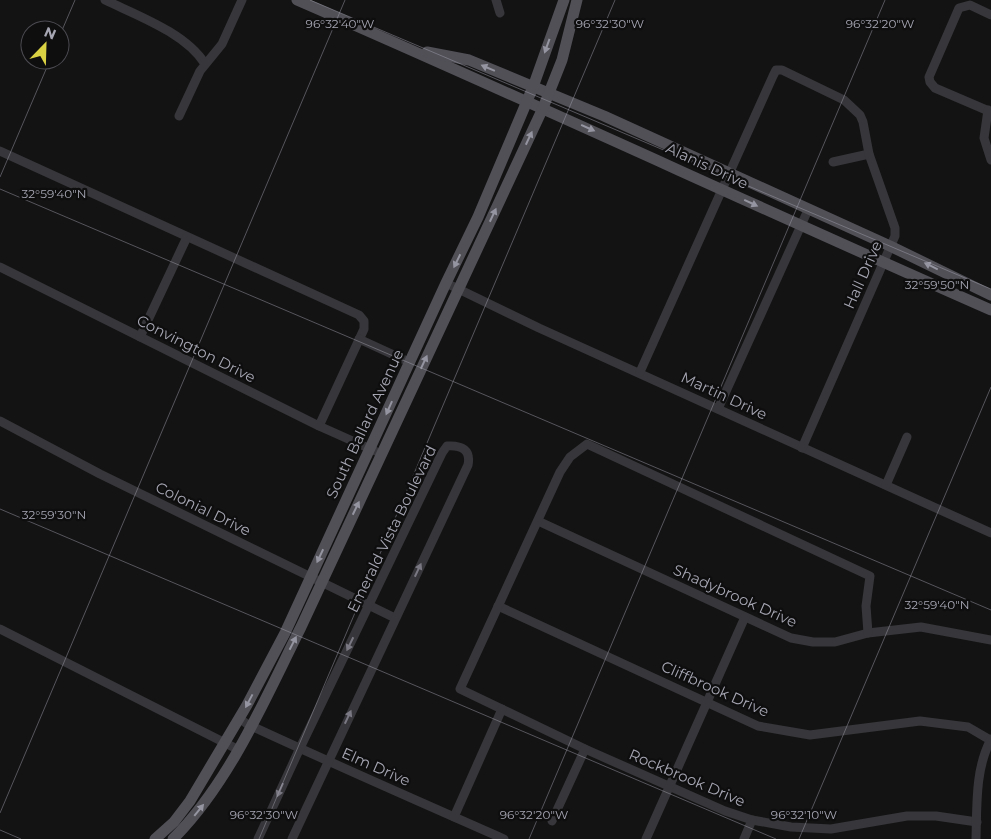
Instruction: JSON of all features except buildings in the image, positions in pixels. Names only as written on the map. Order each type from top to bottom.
[{"type":"main road","name":"Alanis Drive","points":[[298,0],[991,310]]},
{"type":"main road","name":"South Ballard Avenue","points":[[155,839],[174,822],[190,801],[239,718],[284,633],[478,217],[533,87],[564,0]]},
{"type":"main road","name":"South Ballard Avenue","points":[[173,839],[208,799],[250,726],[301,628],[320,583],[543,108],[562,60],[577,0]]},
{"type":"main road","name":"Alanis Drive","points":[[411,50],[469,60],[533,87],[550,92],[890,246],[991,295]]},
{"type":"street","points":[[105,0],[165,30],[197,52],[204,64]]},
{"type":"street","points":[[179,116],[204,64],[222,44],[242,0]]},
{"type":"street","points":[[496,0],[500,13]]},
{"type":"street","points":[[991,16],[970,5],[963,6],[957,12],[934,64],[930,82],[935,88],[989,111],[984,138],[991,160]]},
{"type":"street","name":"Hall Drive","points":[[729,173],[776,70],[782,70],[844,100],[853,107],[863,122],[869,154],[895,228],[895,236],[802,448]]},
{"type":"street","points":[[0,151],[359,315],[364,322],[364,329],[319,426]]},
{"type":"street","points":[[833,162],[869,154]]},
{"type":"street","points":[[640,372],[729,173]]},
{"type":"street","points":[[718,409],[808,210]]},
{"type":"street","points":[[140,336],[187,237]]},
{"type":"street","name":"Convington Drive","points":[[0,267],[319,426],[382,454]]},
{"type":"street","name":"Martin Drive","points":[[446,283],[539,328],[640,372],[802,448],[991,533]]},
{"type":"street","points":[[359,339],[410,362]]},
{"type":"street","name":"Colonial Drive","points":[[0,421],[320,583],[395,618]]},
{"type":"street","points":[[886,485],[907,437]]},
{"type":"street","points":[[498,606],[570,457],[587,444],[870,576],[866,606],[868,633]]},
{"type":"street","name":"Emerald Vista Boulevard","points":[[258,839],[442,453],[447,446],[457,445],[465,449],[469,457],[468,465],[292,839]]},
{"type":"street","name":"Shadybrook Drive","points":[[538,521],[792,638],[813,642],[835,642],[868,633],[921,627],[991,640]]},
{"type":"street","name":"Rockbrook Drive","points":[[498,606],[460,689],[585,749],[725,811],[752,820],[791,826],[831,829],[907,816],[936,816],[977,822]]},
{"type":"street","name":"Cliffbrook Drive","points":[[498,606],[758,726],[810,735],[920,721],[968,728],[991,740]]},
{"type":"street","points":[[646,839],[745,617]]},
{"type":"street","points":[[0,628],[237,749]]},
{"type":"street","points":[[454,816],[502,709]]},
{"type":"street","name":"Elm Drive","points":[[239,718],[250,726],[504,839]]},
{"type":"street","points":[[976,839],[980,775],[991,740]]},
{"type":"street","points":[[552,821],[585,749]]},
{"type":"street","points":[[744,839],[752,820]]}]
